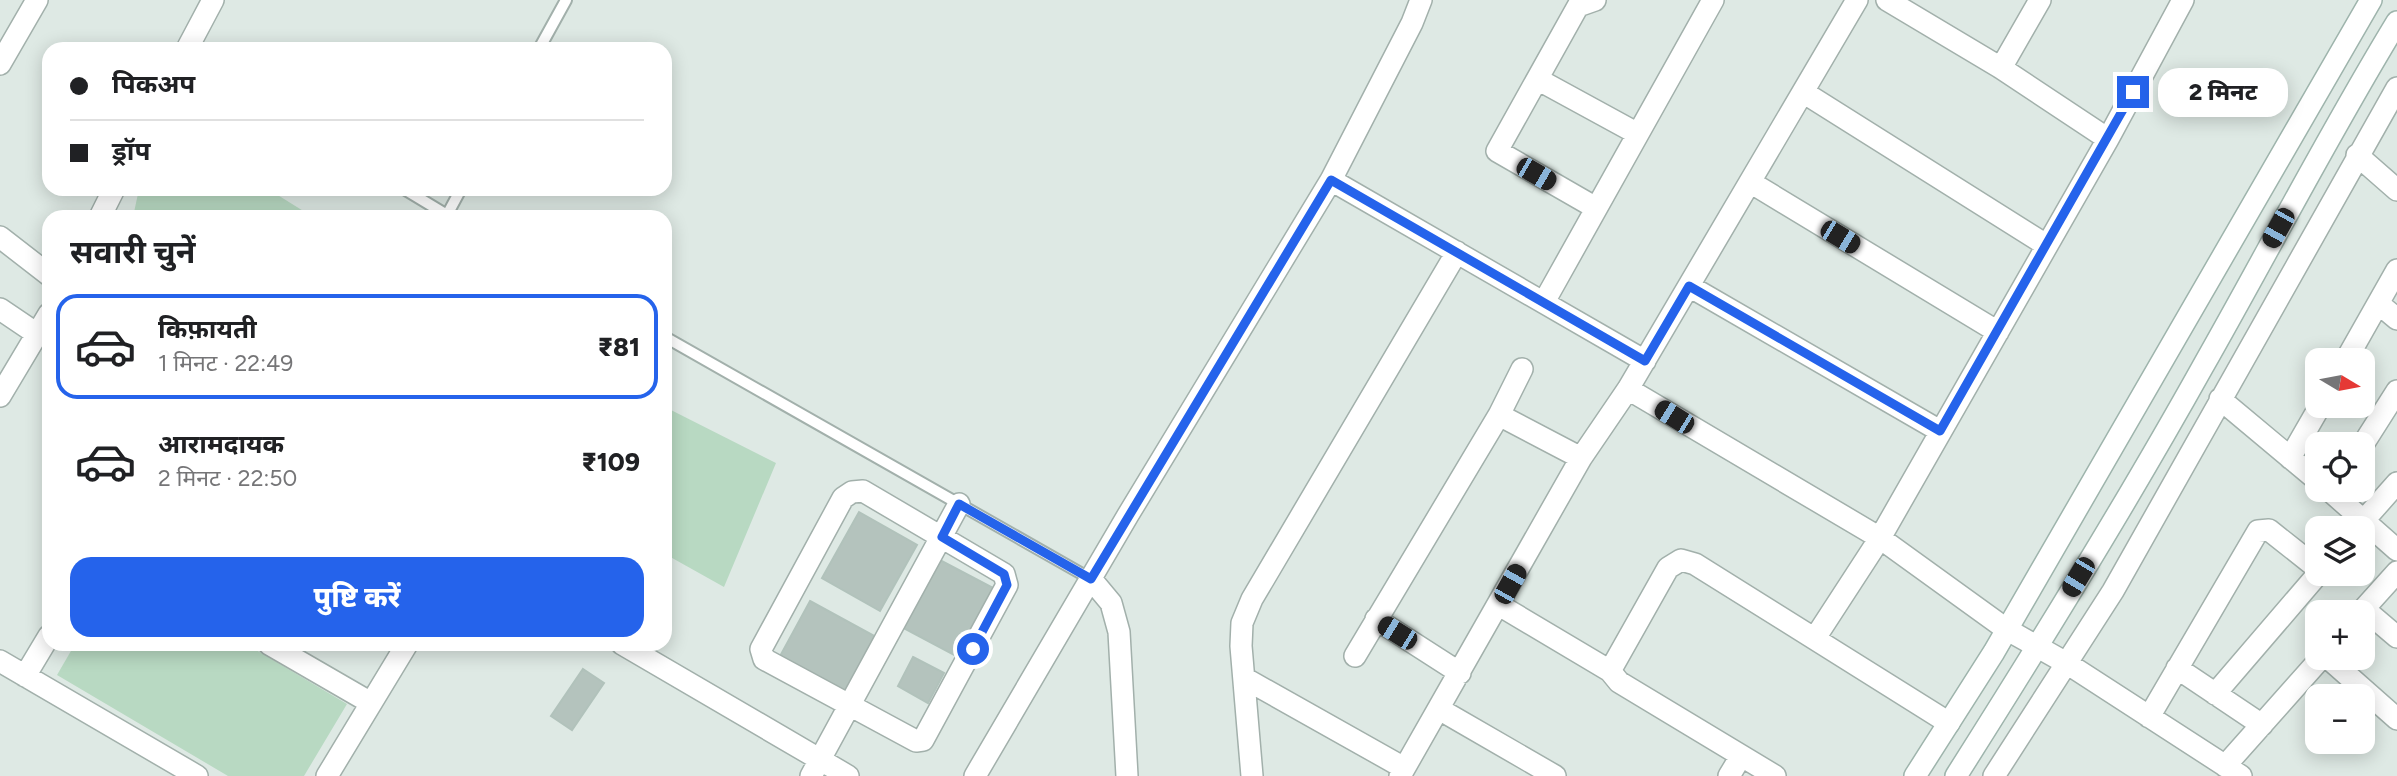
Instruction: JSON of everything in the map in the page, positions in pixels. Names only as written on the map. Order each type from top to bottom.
[{"type":"street","points":[[0,64],[37,0]]},
{"type":"street","points":[[191,42],[213,0]]},
{"type":"street","points":[[975,776],[1331,180],[1412,23],[1421,0]]},
{"type":"street","points":[[1544,302],[1713,0]]},
{"type":"street","points":[[1244,678],[1402,772],[1581,458],[1645,361],[1857,0]]},
{"type":"street","points":[[1887,0],[2001,68],[2108,139]]},
{"type":"street","points":[[2001,68],[2040,0]]},
{"type":"street","points":[[1815,638],[1880,538],[2108,139],[2183,0]]},
{"type":"street","points":[[1915,776],[2007,629],[2371,0]]},
{"type":"street","points":[[1583,2],[1497,151],[1596,208]]},
{"type":"street","points":[[1955,776],[2202,369],[2343,111],[2397,22]]},
{"type":"street","points":[[1539,80],[1638,134]]},
{"type":"street","points":[[1994,776],[2113,592],[2397,88]]},
{"type":"street","points":[[1803,92],[2046,245]]},
{"type":"street","points":[[2357,155],[2397,190]]},
{"type":"street","points":[[1331,180],[1645,361]]},
{"type":"street","points":[[1750,182],[1998,332]]},
{"type":"street","points":[[0,237],[42,270]]},
{"type":"street","points":[[1252,776],[1242,622],[1252,599],[1457,252]]},
{"type":"street","points":[[2353,348],[2397,270]]},
{"type":"street","points":[[1689,286],[1940,431]]},
{"type":"street","points":[[2379,304],[2397,319]]},
{"type":"street","points":[[0,309],[37,334]]},
{"type":"street","points":[[0,396],[42,326]]},
{"type":"street","points":[[1355,656],[1499,415],[1522,369]]},
{"type":"street","points":[[1628,389],[1880,538],[2007,629],[2068,664],[2233,771],[2262,725],[2310,670]]},
{"type":"street","points":[[2372,432],[2396,396]]},
{"type":"street","points":[[2220,399],[2305,470]]},
{"type":"street","points":[[1499,415],[1581,458]]},
{"type":"street","points":[[2290,458],[2313,418]]},
{"type":"street","points":[[2367,516],[2397,484]]},
{"type":"street","points":[[863,491],[1004,574],[1007,585],[923,740],[916,741],[850,705],[764,659],[761,649],[843,498],[852,492],[863,491]]},
{"type":"street","points":[[2340,502],[2353,516]]},
{"type":"street","points":[[815,769],[959,504]]},
{"type":"street","points":[[2149,717],[2258,531],[2269,530],[2305,558]]},
{"type":"street","points":[[2375,535],[2397,550]]},
{"type":"street","points":[[1610,671],[1668,568],[1681,560],[1695,564],[1949,723]]},
{"type":"street","points":[[2373,600],[2397,572]]},
{"type":"street","points":[[1091,579],[1111,603],[1119,632],[1127,776]]},
{"type":"street","points":[[2216,694],[2308,586]]},
{"type":"street","points":[[1499,605],[1610,671],[1619,682],[1775,776]]},
{"type":"street","points":[[1376,620],[1460,673]]},
{"type":"street","points":[[2375,620],[2397,637]]},
{"type":"street","points":[[25,676],[42,648]]},
{"type":"street","points":[[281,651],[371,703]]},
{"type":"street","points":[[327,776],[403,651]]},
{"type":"street","points":[[633,651],[815,769],[848,776]]},
{"type":"street","points":[[0,661],[197,776]]},
{"type":"street","points":[[2177,668],[2262,725]]},
{"type":"street","points":[[2342,670],[2397,719]]},
{"type":"street","points":[[1439,709],[1555,776]]},
{"type":"street","points":[[1729,776],[1741,756]]},
{"type":"lane","points":[[543,42],[566,0]]},
{"type":"lane","points":[[415,196],[438,210]]},
{"type":"lane","points":[[672,341],[1091,579]]},
{"type":"green space","points":[[138,196],[279,196],[302,210],[134,210]]},
{"type":"green space","points":[[672,411],[776,463],[724,587],[672,558]]},
{"type":"green space","points":[[71,651],[258,651],[347,704],[304,776],[228,776],[57,675]]},
{"type":"building","points":[[859,512],[917,545],[880,611],[822,578]]},
{"type":"building","points":[[934,557],[993,588],[956,656],[898,625]]},
{"type":"building","points":[[810,601],[876,637],[846,694],[779,658]]},
{"type":"building","points":[[913,657],[944,673],[928,703],[898,686]]},
{"type":"building","points":[[583,669],[604,683],[572,730],[551,716]]},
{"type":"route","points":[[973,649],[1007,585],[1007,579],[1004,574],[942,537],[959,504],[1091,579],[1331,180],[1645,361],[1689,286],[1940,431],[2133,92]]}]
